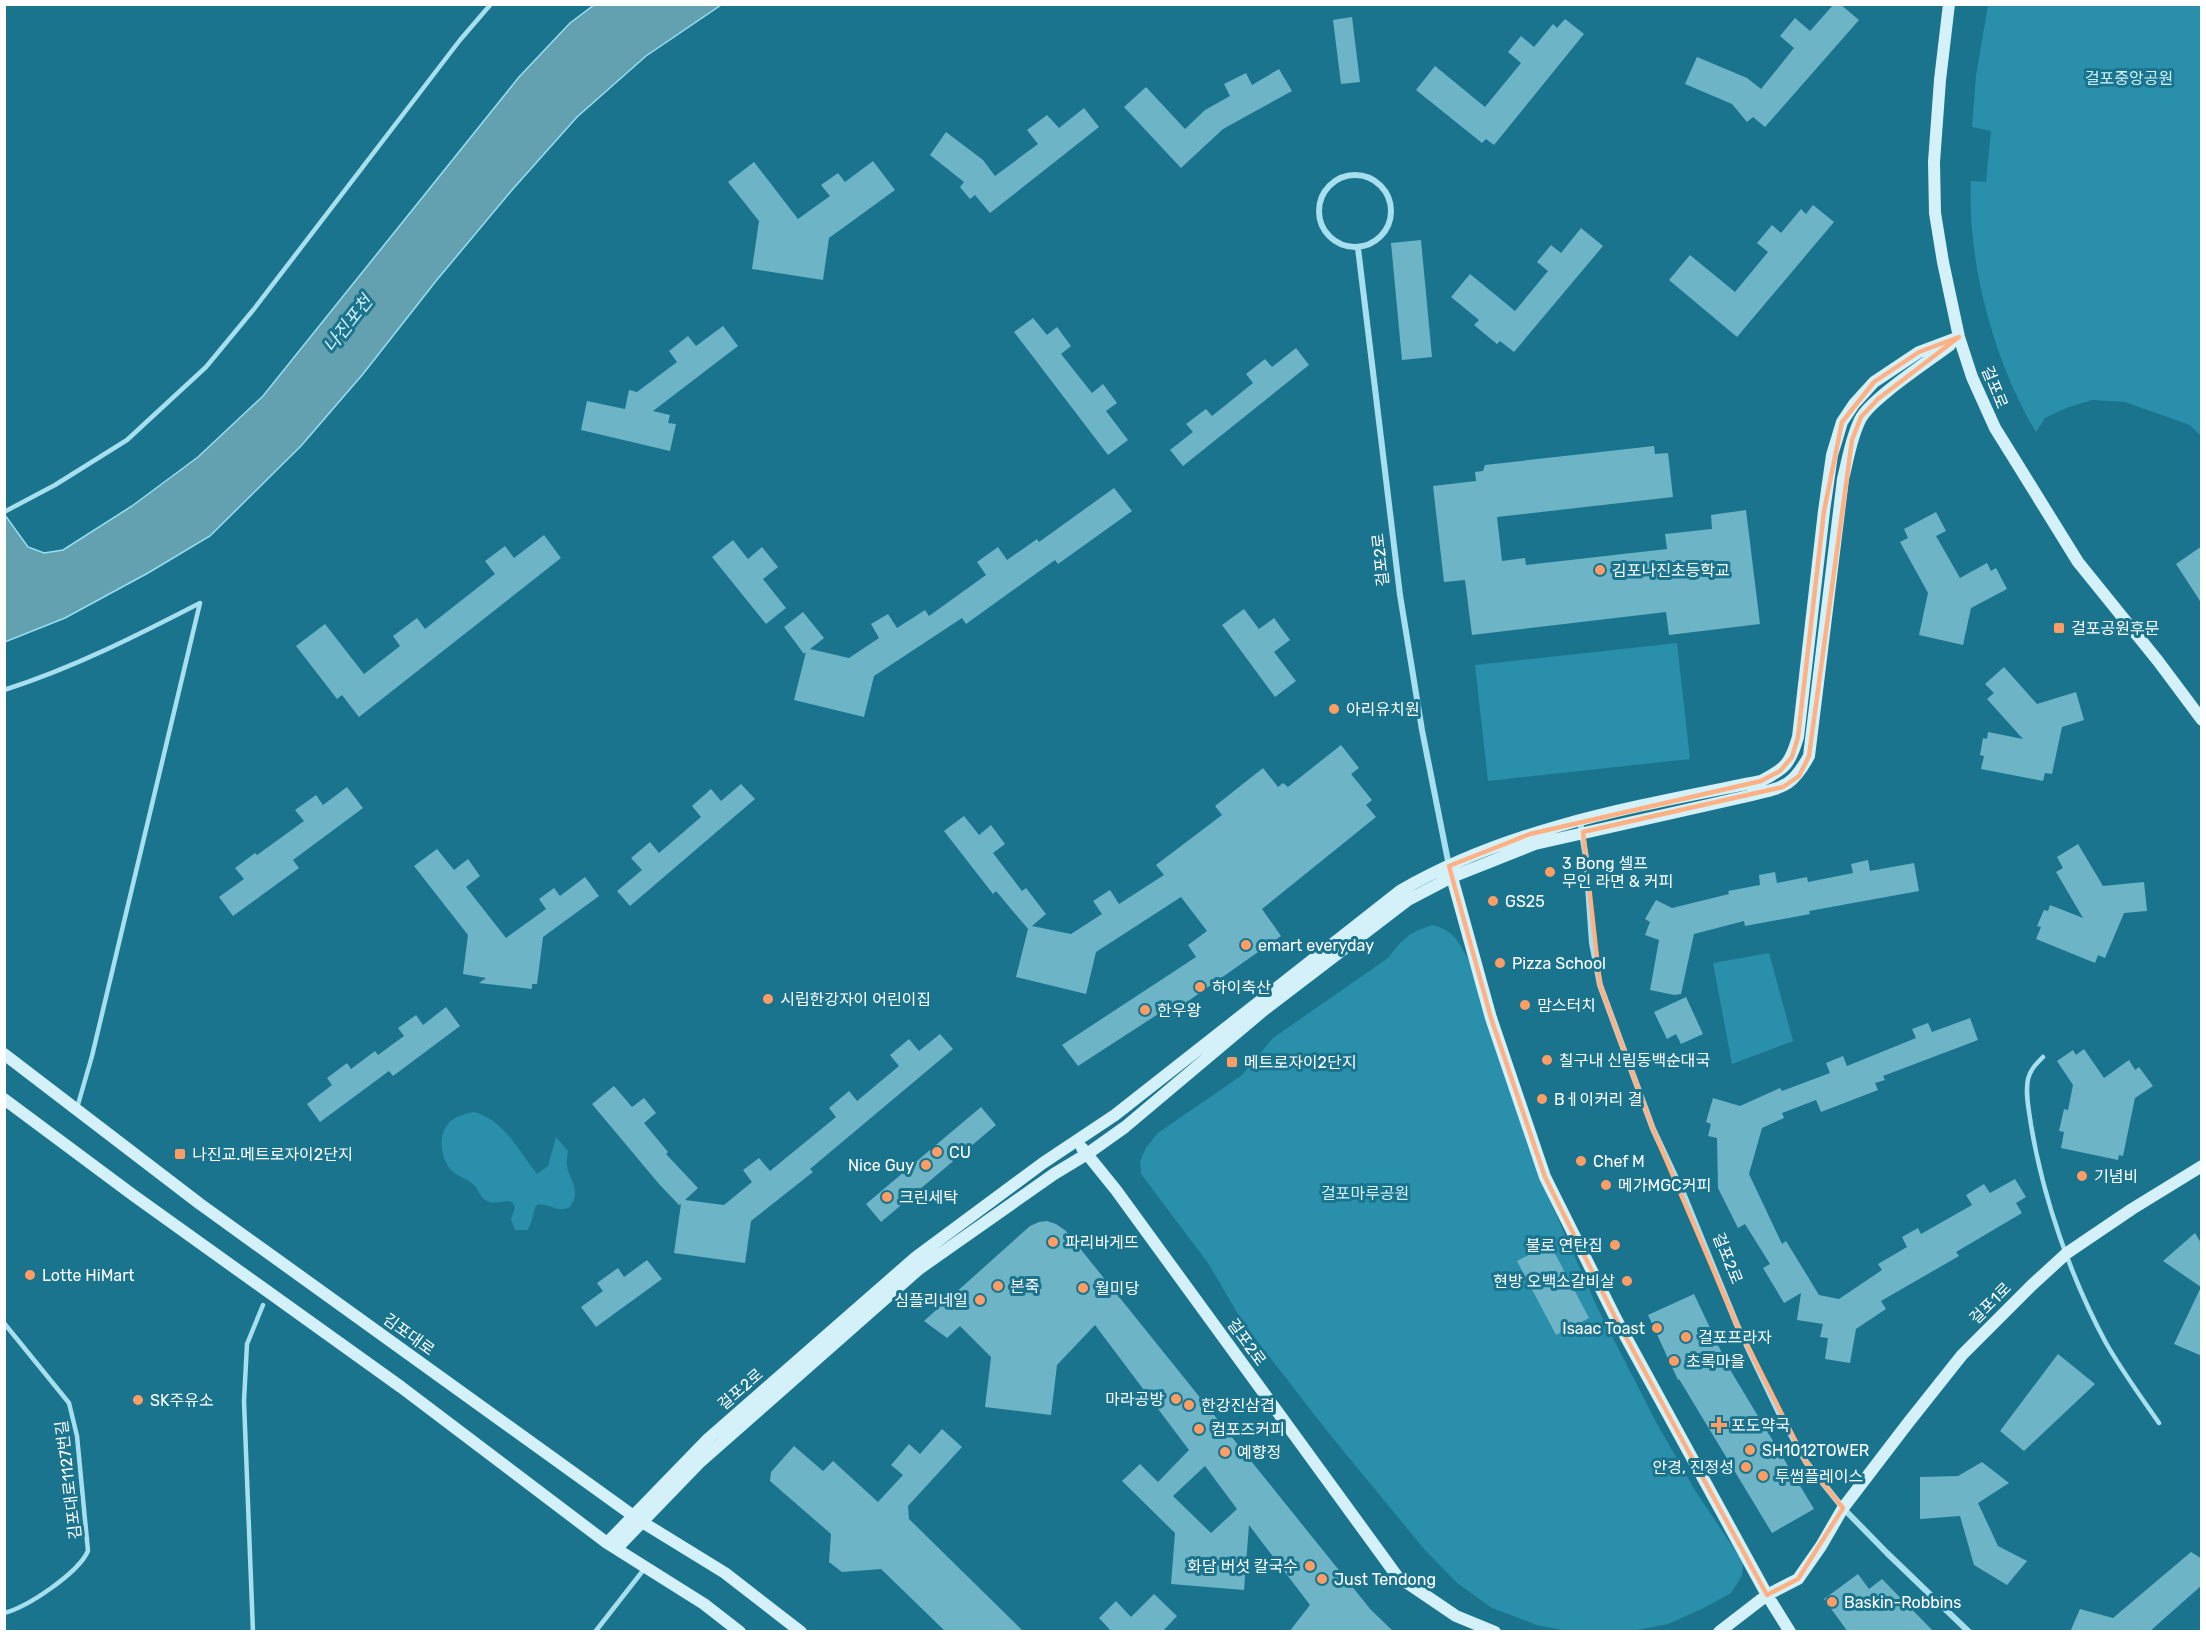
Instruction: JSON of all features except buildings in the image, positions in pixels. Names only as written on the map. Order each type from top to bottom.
[{"type":"street","name":"걸포로","points":[[1949,4],[1934,162],[1935,213],[1959,337],[1972,377],[1995,428],[2025,480],[2078,562],[2158,661],[2202,720]]},
{"type":"street","points":[[1352,175],[1364,176],[1376,181],[1385,190],[1392,211],[1386,231],[1369,245],[1358,248],[1334,241],[1325,232],[1318,208],[1329,186],[1339,178],[1352,175]]},
{"type":"street","name":"걸포2로","points":[[1358,248],[1400,595],[1422,730],[1450,871],[1491,1018],[1545,1177],[1616,1319],[1767,1595],[1790,1632]]},
{"type":"street","points":[[1582,826],[1783,787],[1799,776],[1809,756],[1842,490],[1852,440],[1861,417],[1878,399],[1959,337]]},
{"type":"street","name":"걸포2로","points":[[638,1519],[708,1439],[916,1257],[1115,1115],[1400,891],[1432,872],[1450,871],[1535,844],[1582,826],[1592,943],[1600,985],[1653,1129],[1683,1193],[1737,1325],[1778,1412],[1806,1462],[1844,1508],[1887,1553],[1970,1632]]},
{"type":"street","name":"걸포2로","points":[[612,1545],[699,1463],[919,1269],[1125,1126],[1264,1010],[1408,900],[1450,871]]},
{"type":"street","name":"김포대로","points":[[4,1054],[200,1204],[638,1519],[725,1574],[801,1632]]},
{"type":"street","points":[[4,1099],[133,1195],[402,1387],[612,1545],[704,1604],[740,1632]]},
{"type":"street","name":"걸포2로","points":[[1076,1141],[1116,1190],[1397,1576],[1456,1616],[1495,1632]]},
{"type":"street","name":"걸포1로","points":[[1767,1595],[1798,1579],[1844,1508],[1962,1355],[2032,1285],[2067,1253],[2202,1166]]},
{"type":"street","points":[[1719,1632],[1767,1595]]},
{"type":"lane","points":[[4,512],[84,468],[127,440],[206,367],[254,309],[460,40],[491,4]]},
{"type":"lane","points":[[4,690],[41,678],[113,648],[200,603],[92,1056],[76,1110]]},
{"type":"lane","points":[[2043,1057],[2032,1069],[2027,1081],[2028,1101],[2041,1174],[2087,1305],[2106,1343],[2159,1423]]},
{"type":"lane","points":[[253,1632],[245,1382],[247,1344],[263,1305]]},
{"type":"lane","name":"김포대로1127번길","points":[[4,1323],[69,1403],[77,1436],[88,1551],[83,1562],[33,1600],[4,1613]]},
{"type":"lane","points":[[595,1632],[646,1566]]},
{"type":"highlighted area","points":[[1959,337],[1878,399],[1861,417],[1852,440],[1809,756],[1799,776],[1783,787],[1583,832],[1600,985],[1653,1129],[1737,1325],[1806,1462],[1843,1508],[1798,1579],[1767,1595],[1616,1319],[1545,1177],[1491,1018],[1449,866],[1530,834],[1761,781],[1780,771],[1792,757],[1798,737],[1824,511],[1842,422],[1874,382],[1919,352]]},
{"type":"green space","name":"걸포중앙공원","points":[[1988,5],[2201,5],[2201,436],[2190,425],[2125,402],[2092,400],[2066,408],[2045,418],[2036,432],[2021,404],[2008,375],[1986,311],[1974,245],[1971,212],[1971,181],[1986,182],[1991,131],[1972,127],[1976,76]]},
{"type":"green space","points":[[1677,643],[1690,759],[1488,781],[1475,665]]},
{"type":"green space","name":"걸포마루공원","points":[[1433,925],[1451,934],[1468,959],[1540,1178],[1597,1307],[1656,1422],[1696,1492],[1743,1562],[1742,1576],[1731,1593],[1668,1624],[1632,1631],[1572,1632],[1537,1625],[1492,1608],[1457,1583],[1424,1549],[1327,1431],[1244,1324],[1208,1263],[1141,1174],[1140,1161],[1146,1148],[1158,1133],[1242,1075],[1273,1038],[1388,958],[1407,937]]},
{"type":"green space","points":[[1769,953],[1793,1041],[1732,1064],[1713,963]]},
{"type":"green space","points":[[474,1112],[485,1116],[502,1129],[537,1174],[548,1166],[556,1137],[568,1151],[567,1168],[575,1193],[570,1207],[557,1209],[537,1205],[527,1230],[515,1230],[511,1219],[515,1207],[512,1202],[485,1200],[474,1185],[451,1170],[445,1160],[442,1147],[445,1128],[454,1119]]},
{"type":"water","name":"나진포천","points":[[594,5],[721,5],[646,56],[577,117],[512,190],[363,374],[301,446],[210,536],[65,618],[5,642],[5,515],[28,547],[44,553],[63,550],[132,506],[198,457],[263,396],[519,77],[570,23]]},
{"type":"place","name":"김포나진초등학교","points":[[1600,570]]},
{"type":"place","name":"걸포공원후문","points":[[2059,628]]},
{"type":"place","name":"아리유치원","points":[[1334,709]]},
{"type":"place","name":"3 Bong 셀프 무인 라면 & 커피","points":[[1550,872]]},
{"type":"place","name":"GS25","points":[[1493,901]]},
{"type":"place","name":"emart everyday","points":[[1246,945]]},
{"type":"place","name":"Pizza School","points":[[1500,963]]},
{"type":"place","name":"하이축산","points":[[1200,987]]},
{"type":"place","name":"시립한강자이 어린이집","points":[[768,999]]},
{"type":"place","name":"맘스터치","points":[[1525,1005]]},
{"type":"place","name":"한우왕","points":[[1145,1010]]},
{"type":"place","name":"칠구내 신림동백순대국","points":[[1547,1060]]},
{"type":"place","name":"메트로자이2단지","points":[[1232,1062]]},
{"type":"place","name":"Bㅔ이커리 결","points":[[1542,1099]]},
{"type":"place","name":"CU","points":[[937,1152]]},
{"type":"place","name":"나진교.메트로자이2단지","points":[[180,1154]]},
{"type":"place","name":"Chef M","points":[[1581,1161]]},
{"type":"place","name":"Nice Guy","points":[[926,1165]]},
{"type":"place","name":"기념비","points":[[2082,1176]]},
{"type":"place","name":"메가MGC커피","points":[[1606,1185]]},
{"type":"place","name":"크린세탁","points":[[887,1197]]},
{"type":"place","name":"파리바게뜨","points":[[1053,1242]]},
{"type":"place","name":"불로 연탄집","points":[[1615,1245]]},
{"type":"place","name":"Lotte HiMart","points":[[30,1275]]},
{"type":"place","name":"현방 오백소갈비살","points":[[1627,1281]]},
{"type":"place","name":"본죽","points":[[998,1286]]},
{"type":"place","name":"월미당","points":[[1083,1288]]},
{"type":"place","name":"심플리네일","points":[[980,1300]]},
{"type":"place","name":"Isaac Toast","points":[[1657,1328]]},
{"type":"place","name":"걸포프라자","points":[[1686,1337]]},
{"type":"place","name":"초록마을","points":[[1674,1361]]},
{"type":"place","name":"마라공방","points":[[1176,1399]]},
{"type":"place","name":"SK주유소","points":[[138,1400]]},
{"type":"place","name":"한강진삼겹","points":[[1189,1405]]},
{"type":"place","name":"포도약국","points":[[1719,1425]]},
{"type":"place","name":"컴포즈커피","points":[[1199,1429]]},
{"type":"place","name":"SH1012TOWER","points":[[1750,1450]]},
{"type":"place","name":"예향정","points":[[1225,1452]]},
{"type":"place","name":"안경, 진정성","points":[[1746,1467]]},
{"type":"place","name":"투썸플레이스","points":[[1763,1476]]},
{"type":"place","name":"화담 버섯 칼국수","points":[[1310,1566]]},
{"type":"place","name":"Just Tendong","points":[[1322,1579]]},
{"type":"place","name":"Baskin-Robbins","points":[[1832,1602]]}]
